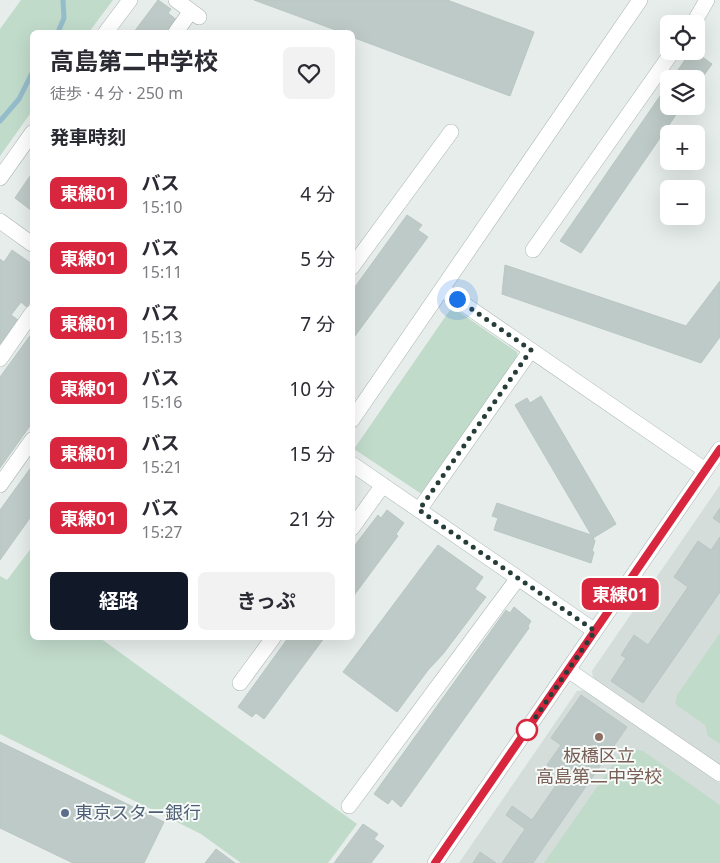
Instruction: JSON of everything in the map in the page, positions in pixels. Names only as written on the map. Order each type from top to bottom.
[{"type":"street","points":[[108,30],[130,0]]},
{"type":"street","points":[[176,0],[195,14],[178,30]]},
{"type":"street","points":[[355,416],[640,0]]},
{"type":"street","points":[[698,15],[707,0]]},
{"type":"street","points":[[533,250],[667,60]]},
{"type":"street","points":[[355,263],[451,132]]},
{"type":"street","points":[[0,178],[30,137]]},
{"type":"street","points":[[0,221],[30,237]]},
{"type":"street","points":[[442,289],[706,470]]},
{"type":"street","points":[[0,359],[30,316]]},
{"type":"street","points":[[419,510],[531,350]]},
{"type":"street","points":[[0,485],[30,443]]},
{"type":"street","points":[[436,863],[720,449]]},
{"type":"street","points":[[355,466],[595,631]]},
{"type":"street","points":[[355,524],[384,485]]},
{"type":"street","points":[[349,806],[518,578]]},
{"type":"street","points":[[240,683],[272,640]]},
{"type":"street","points":[[568,670],[720,774]]},
{"type":"shaded area","points":[[720,485],[720,765],[593,678],[592,671]]},
{"type":"shaded area","name":"板橋区立 高島第二中学校","points":[[585,690],[720,783],[720,863],[459,863],[577,691]]},
{"type":"green space","points":[[21,0],[113,0],[90,30],[30,30],[30,114],[0,156],[0,29]]},
{"type":"green space","points":[[452,307],[517,352],[518,359],[423,495],[355,450]]},
{"type":"green space","points":[[30,550],[30,640],[103,640],[357,824],[328,863],[241,863],[201,834],[0,734],[0,576],[7,580]]},
{"type":"green space","points":[[720,633],[720,744],[708,736],[705,725],[675,704],[677,695]]},
{"type":"green space","points":[[625,747],[643,751],[720,805],[720,863],[544,863]]},
{"type":"building","points":[[158,0],[171,9],[168,13],[178,21],[171,30],[136,30]]},
{"type":"building","points":[[254,0],[447,0],[534,32],[510,96],[355,38],[355,30],[336,30]]},
{"type":"building","points":[[705,59],[712,64],[705,74],[705,70],[678,70],[685,60]]},
{"type":"building","points":[[660,96],[660,115],[676,115],[669,125],[660,125],[660,138],[581,253],[560,241]]},
{"type":"building","points":[[30,176],[30,209],[15,198]]},
{"type":"building","points":[[407,215],[422,225],[418,230],[428,237],[355,336],[355,287]]},
{"type":"building","points":[[12,250],[30,263],[30,303],[27,307],[21,302],[11,315],[18,320],[0,344],[0,259],[4,262]]},
{"type":"building","points":[[505,265],[686,326],[720,281],[720,337],[701,363],[502,294]]},
{"type":"building","points":[[30,336],[30,426],[0,468],[0,377]]},
{"type":"building","points":[[541,396],[616,524],[593,538],[515,405],[527,398],[530,403]]},
{"type":"building","points":[[30,469],[30,518],[0,560],[0,510]]},
{"type":"building","points":[[497,503],[591,535],[595,541],[591,563],[494,530],[498,518],[492,516]]},
{"type":"building","points":[[720,508],[720,523],[713,518]]},
{"type":"building","points":[[387,510],[404,523],[396,534],[398,536],[355,594],[355,545],[378,515],[381,518]]},
{"type":"building","points":[[720,537],[720,592],[643,703],[611,681],[626,658],[621,655],[634,635],[648,645],[688,587],[674,577],[698,541],[711,550]]},
{"type":"building","points":[[438,545],[483,577],[475,589],[486,597],[397,712],[343,672]]},
{"type":"building","points":[[514,607],[531,621],[528,626],[529,628],[401,807],[392,799],[388,804],[374,794],[506,610],[510,613]]},
{"type":"building","points":[[287,640],[323,640],[264,719],[256,713],[252,717],[238,707]]},
{"type":"building","points":[[581,695],[627,727],[533,863],[502,863],[525,829],[506,815],[512,806],[532,820],[563,775],[547,765],[561,745],[551,738]]},
{"type":"building","points":[[0,742],[164,822],[144,863],[73,863],[0,828]]},
{"type":"building","points":[[363,824],[378,834],[374,839],[384,846],[371,863],[334,863]]},
{"type":"building","points":[[216,849],[235,863],[205,863]]},
{"type":"building","points":[[480,852],[496,863],[473,863]]},
{"type":"waterway","points":[[59,30],[64,18],[63,0]]},
{"type":"waterway","points":[[0,121],[19,99],[30,77]]},
{"type":"bus line","name":"東練01","points":[[435,863],[720,449]]},
{"type":"place","name":"板橋区立 高島第二中学校","points":[[599,737]]},
{"type":"place","name":"東京スター銀行","points":[[65,813]]},
{"type":"route","points":[[457,299],[531,350],[419,510],[595,631],[524,734],[527,730]]}]
